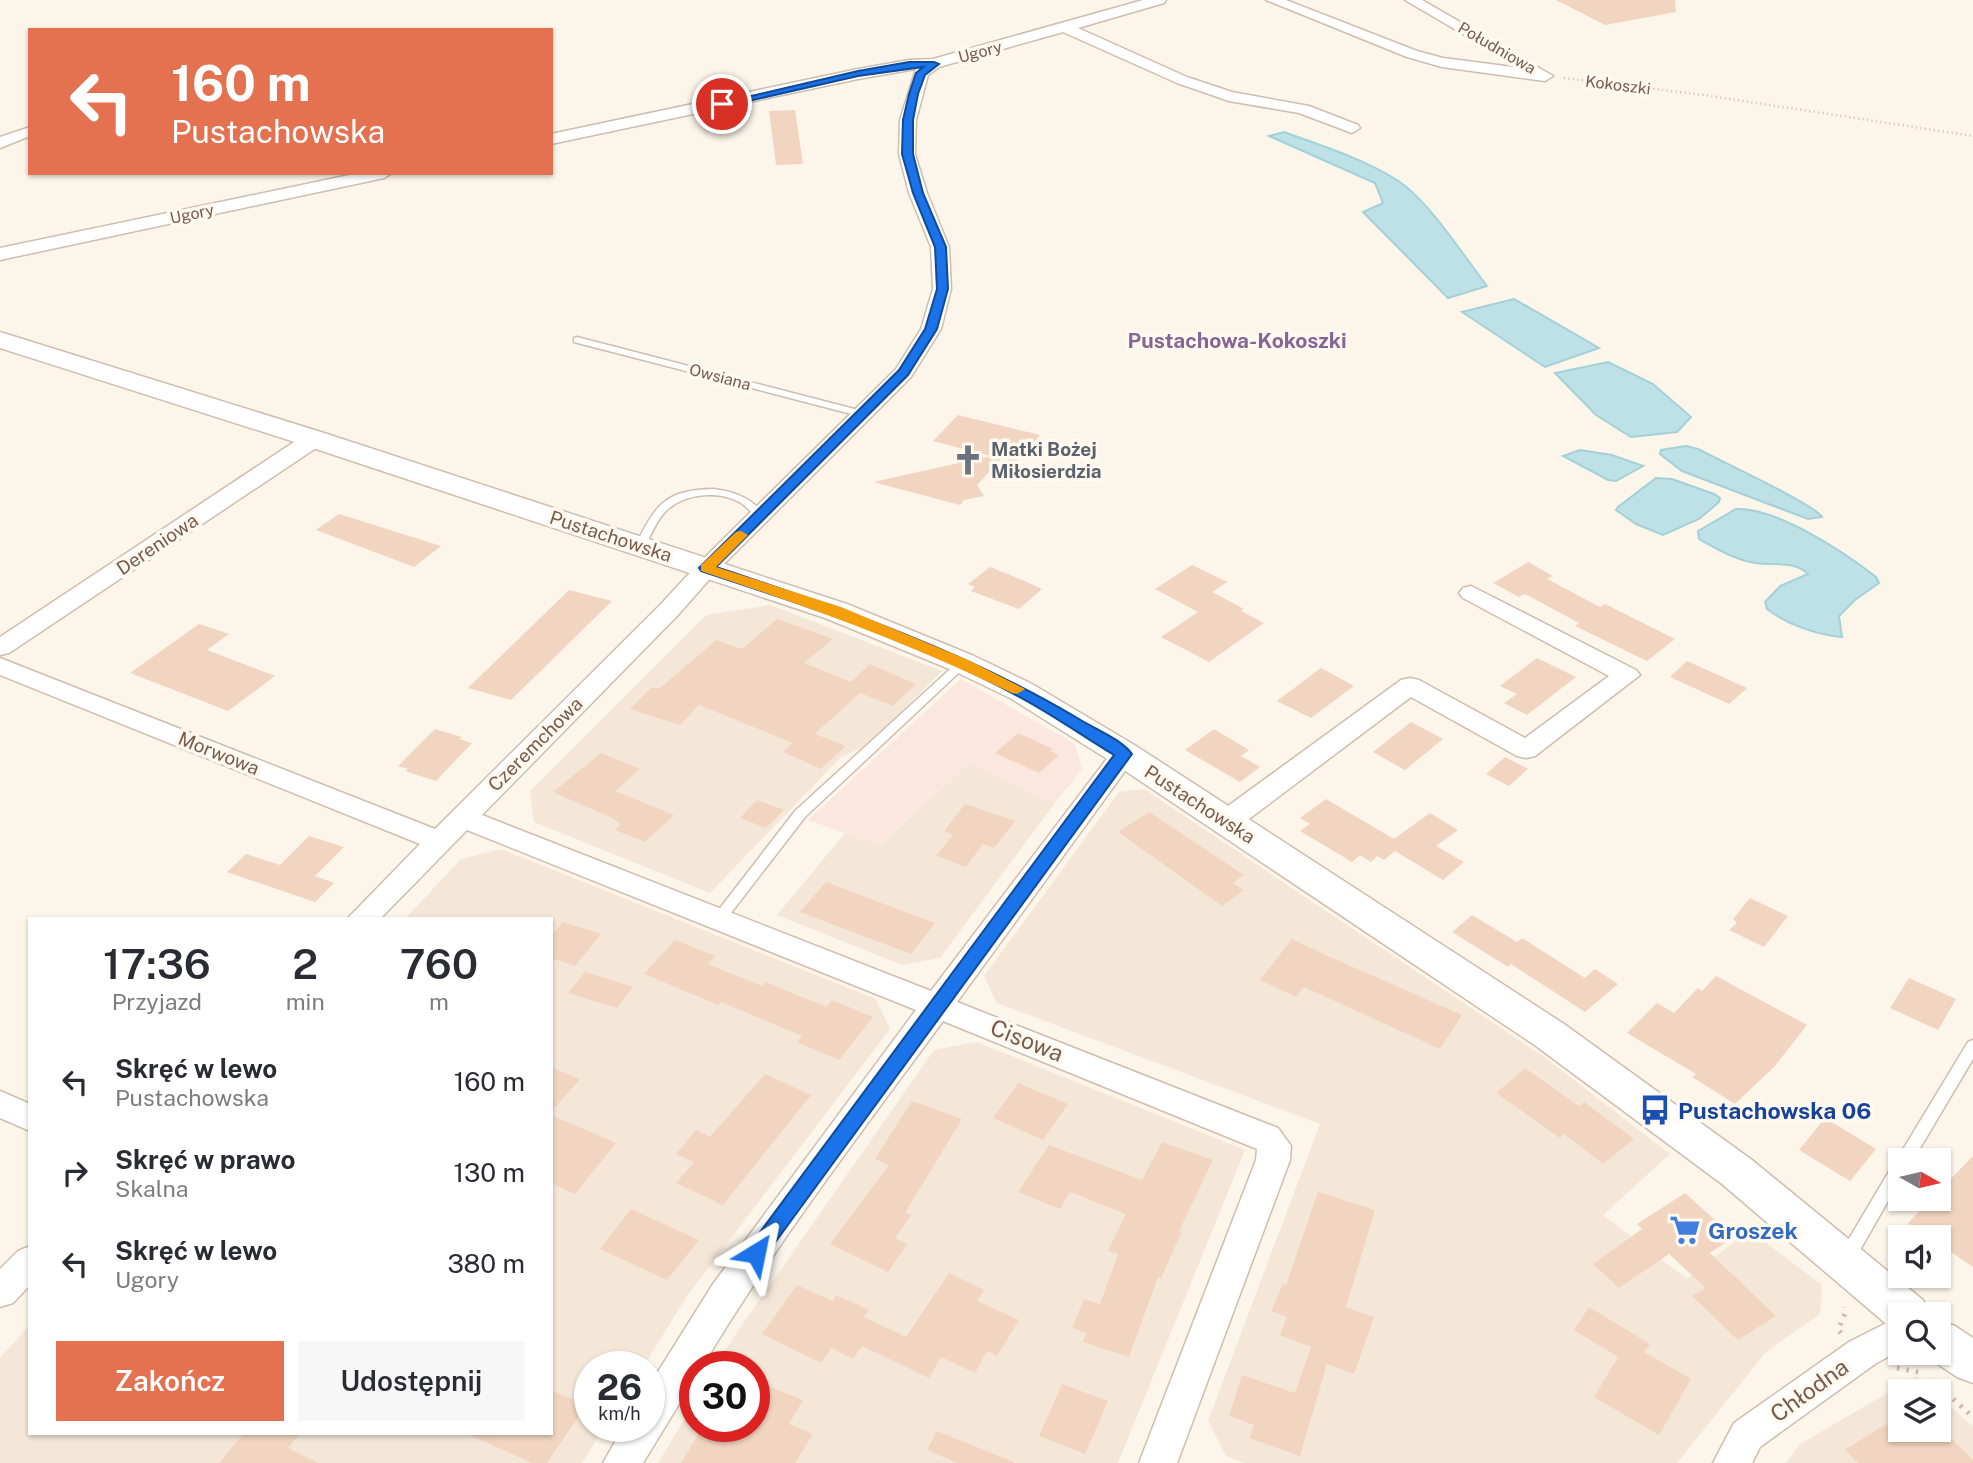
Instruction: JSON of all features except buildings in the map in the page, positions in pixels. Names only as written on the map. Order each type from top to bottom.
[{"type":"street","name":"Ugory","points":[[553,139],[858,74],[909,65],[934,64],[1159,0]]},
{"type":"street","points":[[1272,0],[1422,57],[1545,76]]},
{"type":"street","name":"Południowa","points":[[1412,0],[1545,76]]},
{"type":"street","points":[[1066,28],[1182,80],[1228,96],[1303,109],[1352,128]]},
{"type":"street","name":"Czeremchowa","points":[[364,917],[669,610],[706,568],[904,373],[931,329],[942,289],[940,247],[918,193],[908,154],[908,120],[914,94],[921,73],[934,64]]},
{"type":"street","points":[[0,143],[28,131]]},
{"type":"street","name":"Ugory","points":[[0,254],[375,175]]},
{"type":"street","name":"Pustachowska","points":[[0,340],[314,439],[836,611],[963,663],[1021,691],[1124,754],[1550,1035],[1737,1172],[1892,1302]]},
{"type":"street","name":"Dereniowa","points":[[0,648],[314,439]]},
{"type":"street","points":[[1227,821],[1410,686],[1526,750],[1627,675],[1471,593]]},
{"type":"street","name":"Morwowa","points":[[0,666],[438,841]]},
{"type":"street","points":[[665,1394],[726,1295],[801,1189],[1124,754]]},
{"type":"street","name":"Cisowa","points":[[461,817],[1266,1137],[1274,1146],[1273,1160],[1160,1462]]},
{"type":"street","points":[[0,1104],[28,1117]]},
{"type":"street","points":[[0,1292],[28,1263]]},
{"type":"street","name":"Chłodna","points":[[1732,1463],[1747,1435],[1861,1353],[1888,1338]]},
{"type":"street","points":[[1951,1348],[1973,1363]]},
{"type":"street","points":[[622,1463],[635,1442]]},
{"type":"lane","name":"Owsiana","points":[[578,340],[863,414]]},
{"type":"lane","points":[[640,546],[663,507],[682,497],[708,493],[726,494],[745,501],[761,516]]},
{"type":"lane","points":[[719,919],[800,814],[963,663]]},
{"type":"lane","points":[[1912,1148],[1973,1046]]},
{"type":"lane","points":[[1844,1262],[1888,1187]]},
{"type":"path","name":"Kokoszki","points":[[1545,76],[1704,95],[1973,136]]},
{"type":"shaded area","points":[[770,605],[942,671],[868,745],[841,757],[710,893],[534,822],[530,791],[706,615]]},
{"type":"shaded area","points":[[961,679],[1075,744],[1082,769],[1055,803],[968,763],[879,845],[808,820]]},
{"type":"shaded area","points":[[968,763],[1055,803],[940,958],[902,965],[777,915],[845,833],[880,845]]},
{"type":"shaded area","points":[[1144,789],[1544,1057],[1670,1154],[1603,1215],[1687,1279],[1749,1230],[1822,1285],[1820,1314],[1766,1352],[1677,1463],[1245,1463],[1226,1456],[1208,1421],[1320,1124],[997,1003],[984,976],[1119,792]]},
{"type":"shaded area","points":[[501,849],[876,999],[890,1029],[687,1296],[653,1351],[574,1351],[574,1442],[595,1442],[582,1463],[0,1463],[0,1358],[28,1327],[28,1435],[553,1435],[553,917],[407,917],[461,859]]},
{"type":"shaded area","points":[[977,1042],[1245,1150],[1118,1463],[658,1463],[679,1428],[679,1442],[770,1442],[770,1351],[726,1351],[934,1050]]},
{"type":"shaded area","points":[[1888,1393],[1888,1442],[1951,1442],[1951,1407],[1973,1427],[1973,1463],[1786,1463],[1800,1444]]},
{"type":"water","points":[[1284,132],[1356,159],[1384,172],[1409,189],[1433,215],[1487,286],[1448,298],[1363,212],[1383,203],[1375,183],[1269,136]]},
{"type":"water","points":[[1514,299],[1599,348],[1545,367],[1462,312]]},
{"type":"water","points":[[1608,362],[1653,384],[1691,417],[1677,432],[1631,437],[1596,415],[1555,373]]},
{"type":"water","points":[[1686,446],[1698,449],[1785,493],[1822,517],[1808,519],[1682,471],[1660,454],[1661,450]]},
{"type":"water","points":[[1580,450],[1612,455],[1643,466],[1616,481],[1608,480],[1563,456]]},
{"type":"water","points":[[1656,478],[1672,479],[1714,494],[1720,498],[1719,502],[1699,519],[1663,535],[1636,524],[1616,510]]},
{"type":"water","points":[[1736,509],[1752,510],[1789,523],[1828,544],[1876,577],[1879,583],[1855,600],[1839,616],[1842,637],[1802,628],[1767,609],[1765,602],[1780,586],[1808,574],[1790,565],[1756,563],[1741,559],[1699,539],[1698,531]]},
{"type":"slow traffic","points":[[741,535],[706,568],[836,611],[963,663],[1017,689]]},
{"type":"place","name":"Matki Bożej Miłosierdzia","points":[[968,460]]},
{"type":"place","name":"Pustachowska 06","points":[[1655,1110]]},
{"type":"place","name":"Groszek","points":[[1685,1230]]},
{"type":"district","name":"Pustachowa-Kokoszki","points":[[1237,340]]},
{"type":"route","points":[[722,104],[858,74],[909,65],[934,64],[921,73],[914,94],[908,120],[908,154],[918,193],[940,247],[942,289],[931,329],[904,373],[706,568],[836,611],[963,663],[1021,691],[1124,754],[756,1253]]}]
